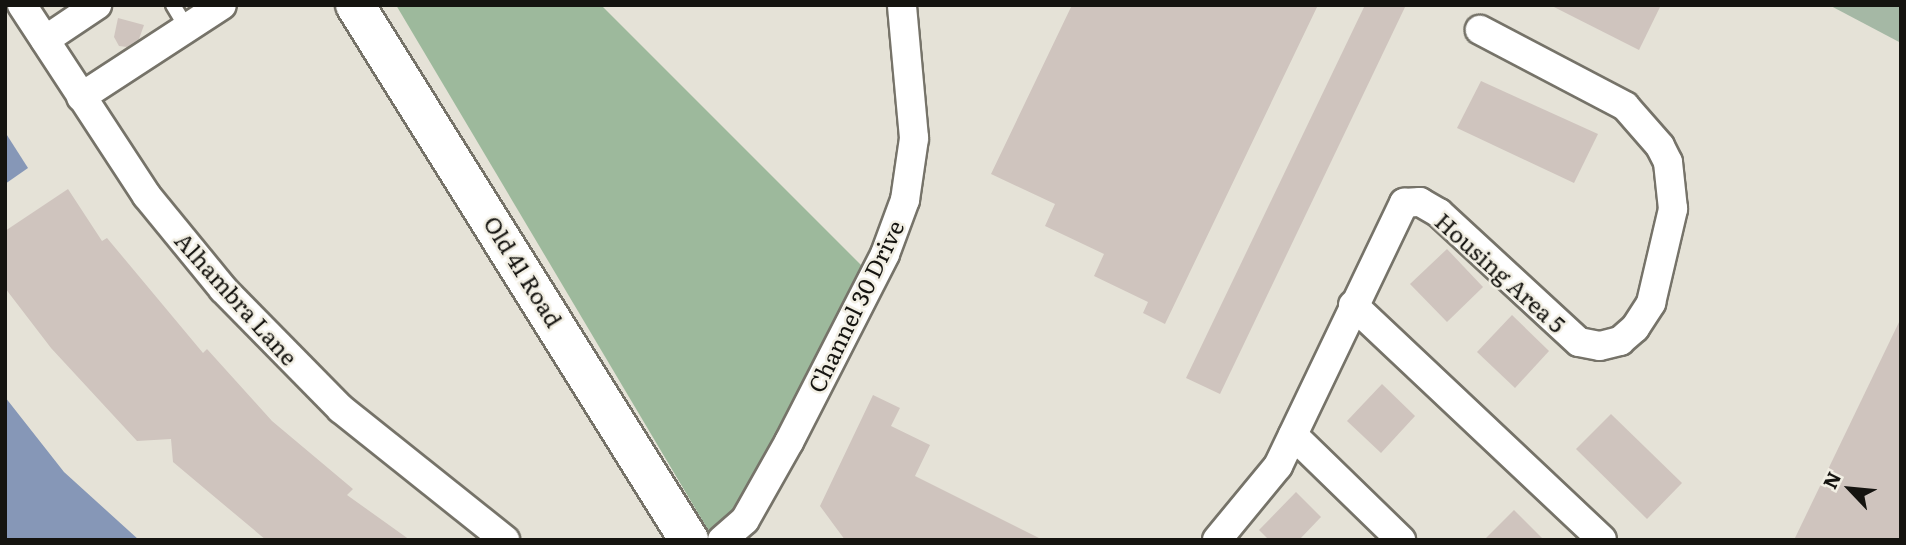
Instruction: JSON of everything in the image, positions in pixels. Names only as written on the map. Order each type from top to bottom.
[{"type":"street","name":"Alhambra Lane","points":[[23,5],[80,97],[147,196],[223,289],[341,409],[505,540]]},
{"type":"street","points":[[45,40],[96,5]]},
{"type":"street","points":[[80,97],[180,16],[222,5]]},
{"type":"street","name":"Old 41 Road","points":[[355,5],[697,539]]},
{"type":"street","name":"Channel 30 Drive","points":[[697,539],[745,520],[789,442],[885,254],[905,200],[914,138],[902,5]]},
{"type":"street","name":"Housing Area 5","points":[[1217,540],[1263,489],[1293,436],[1398,208],[1412,200],[1439,213],[1579,342],[1601,346],[1620,341],[1635,328],[1651,303],[1673,209],[1668,162],[1660,146],[1625,106],[1480,30]]},
{"type":"street","points":[[1353,305],[1602,540]]},
{"type":"street","points":[[1293,436],[1401,540]]},
{"type":"green space","points":[[396,5],[601,5],[866,270],[834,363],[746,540],[714,540]]},
{"type":"green space","points":[[1829,5],[1901,5],[1901,43]]},
{"type":"water","points":[[5,132],[28,168],[5,184]]},
{"type":"water","points":[[5,397],[64,472],[139,540],[5,540]]},
{"type":"building","points":[[1072,5],[1318,5],[1165,324],[1143,313],[1148,302],[1094,276],[1104,254],[1045,226],[1055,204],[991,174]]},
{"type":"building","points":[[1365,5],[1406,5],[1220,394],[1186,378]]},
{"type":"building","points":[[1550,5],[1661,5],[1639,50]]},
{"type":"building","points":[[118,18],[144,25],[139,39],[127,47],[119,46],[114,37]]},
{"type":"building","points":[[1481,81],[1598,134],[1574,183],[1457,128]]},
{"type":"building","points":[[68,189],[102,241],[107,238],[203,353],[207,349],[272,421],[353,489],[347,495],[410,540],[266,540],[173,462],[171,439],[137,441],[51,348],[5,288],[5,231]]},
{"type":"building","points":[[1447,249],[1483,287],[1447,322],[1410,284]]},
{"type":"building","points":[[1512,315],[1549,351],[1515,388],[1477,352]]},
{"type":"building","points":[[1901,318],[1901,540],[1794,540]]},
{"type":"building","points":[[1382,384],[1415,416],[1381,453],[1347,421]]},
{"type":"building","points":[[873,395],[900,408],[891,426],[930,445],[915,476],[1043,540],[845,540],[820,506]]},
{"type":"building","points":[[1611,414],[1682,483],[1647,519],[1576,449]]},
{"type":"building","points":[[1296,492],[1321,517],[1299,540],[1269,540],[1259,530]]},
{"type":"building","points":[[1514,510],[1544,540],[1484,540]]}]
